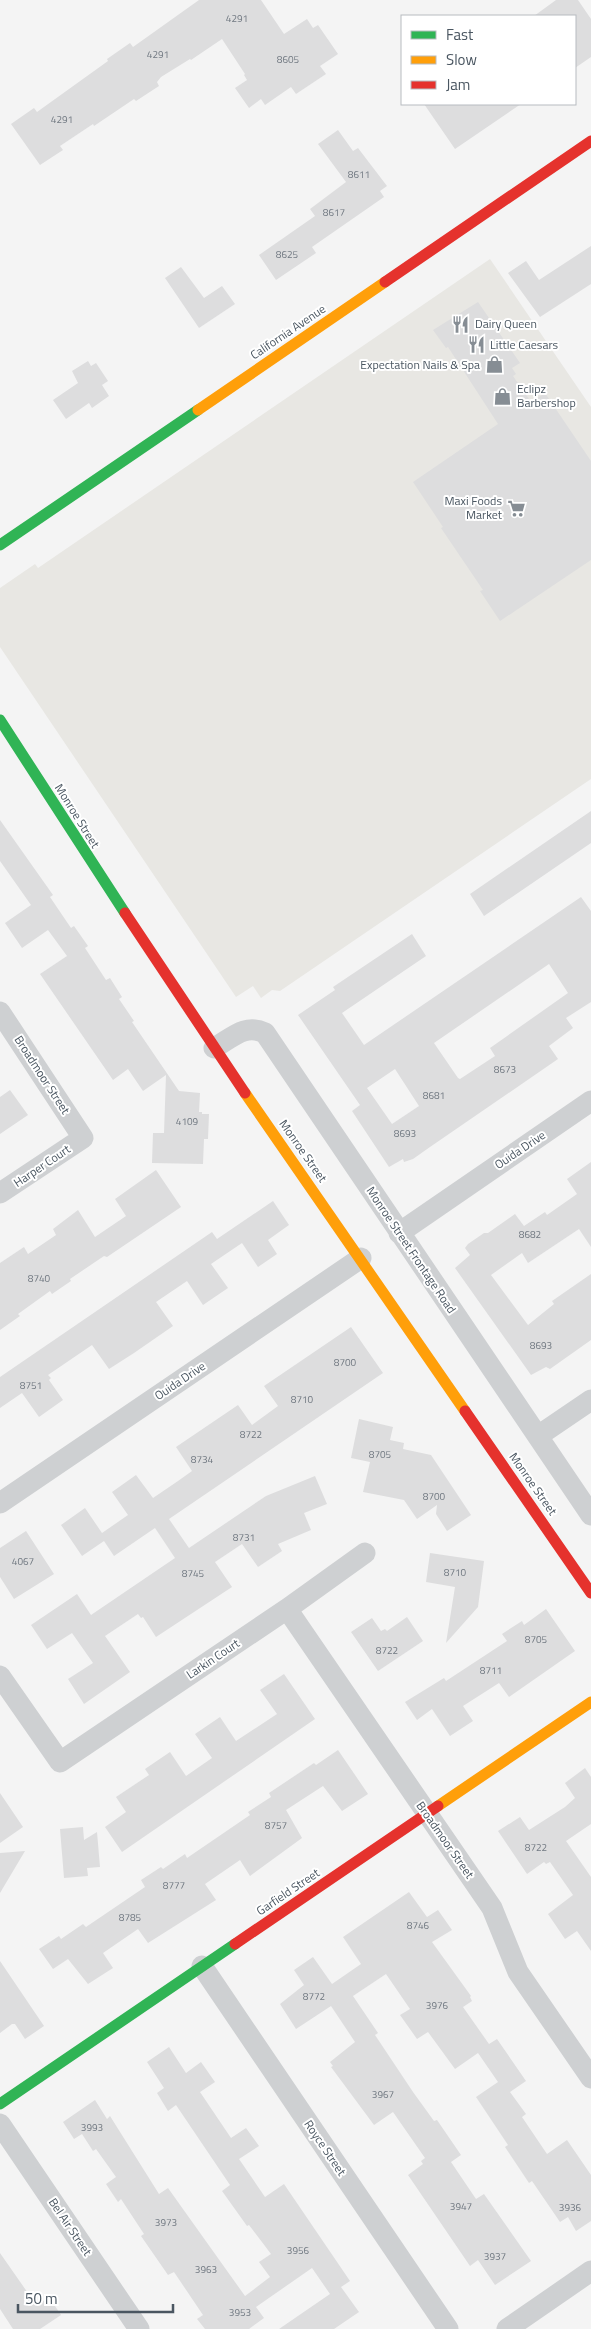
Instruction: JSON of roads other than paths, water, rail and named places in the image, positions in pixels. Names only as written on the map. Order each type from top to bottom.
[{"type":"main road","name":"California Avenue","points":[[0,544],[591,141]]},
{"type":"main road","name":"Monroe Street","points":[[0,720],[31,766],[68,828],[214,1048],[591,1593]]},
{"type":"main road","name":"Garfield Street","points":[[0,2104],[591,1702]]},
{"type":"street","name":"Broadmoor Street","points":[[0,1012],[83,1138]]},
{"type":"street","name":"Monroe Street Frontage Road","points":[[214,1048],[247,1028],[256,1028],[265,1033],[591,1515]]},
{"type":"street","name":"Ouida Drive","points":[[399,1233],[591,1101]]},
{"type":"street","name":"Harper Court","points":[[0,1193],[83,1138]]},
{"type":"street","name":"Ouida Drive","points":[[0,1503],[361,1258]]},
{"type":"street","points":[[538,1436],[591,1400]]},
{"type":"street","name":"Larkin Court","points":[[0,1676],[60,1762],[287,1609],[365,1553]]},
{"type":"street","name":"Broadmoor Street","points":[[287,1609],[492,1908],[518,1972],[591,2078]]},
{"type":"street","name":"Royce Street","points":[[202,1966],[448,2329]]},
{"type":"street","name":"Bel Air Street","points":[[0,2124],[140,2329]]},
{"type":"street","points":[[507,2329],[591,2271]]},
{"type":"place","name":"Dairy Queen","points":[[461,324]]},
{"type":"place","name":"Little Caesars","points":[[476,345]]},
{"type":"place","name":"Expectation Nails & Spa","points":[[494,365]]},
{"type":"place","name":"Eclipz Barbershop","points":[[503,396]]},
{"type":"place","name":"Maxi Foods Market","points":[[516,508]]}]
